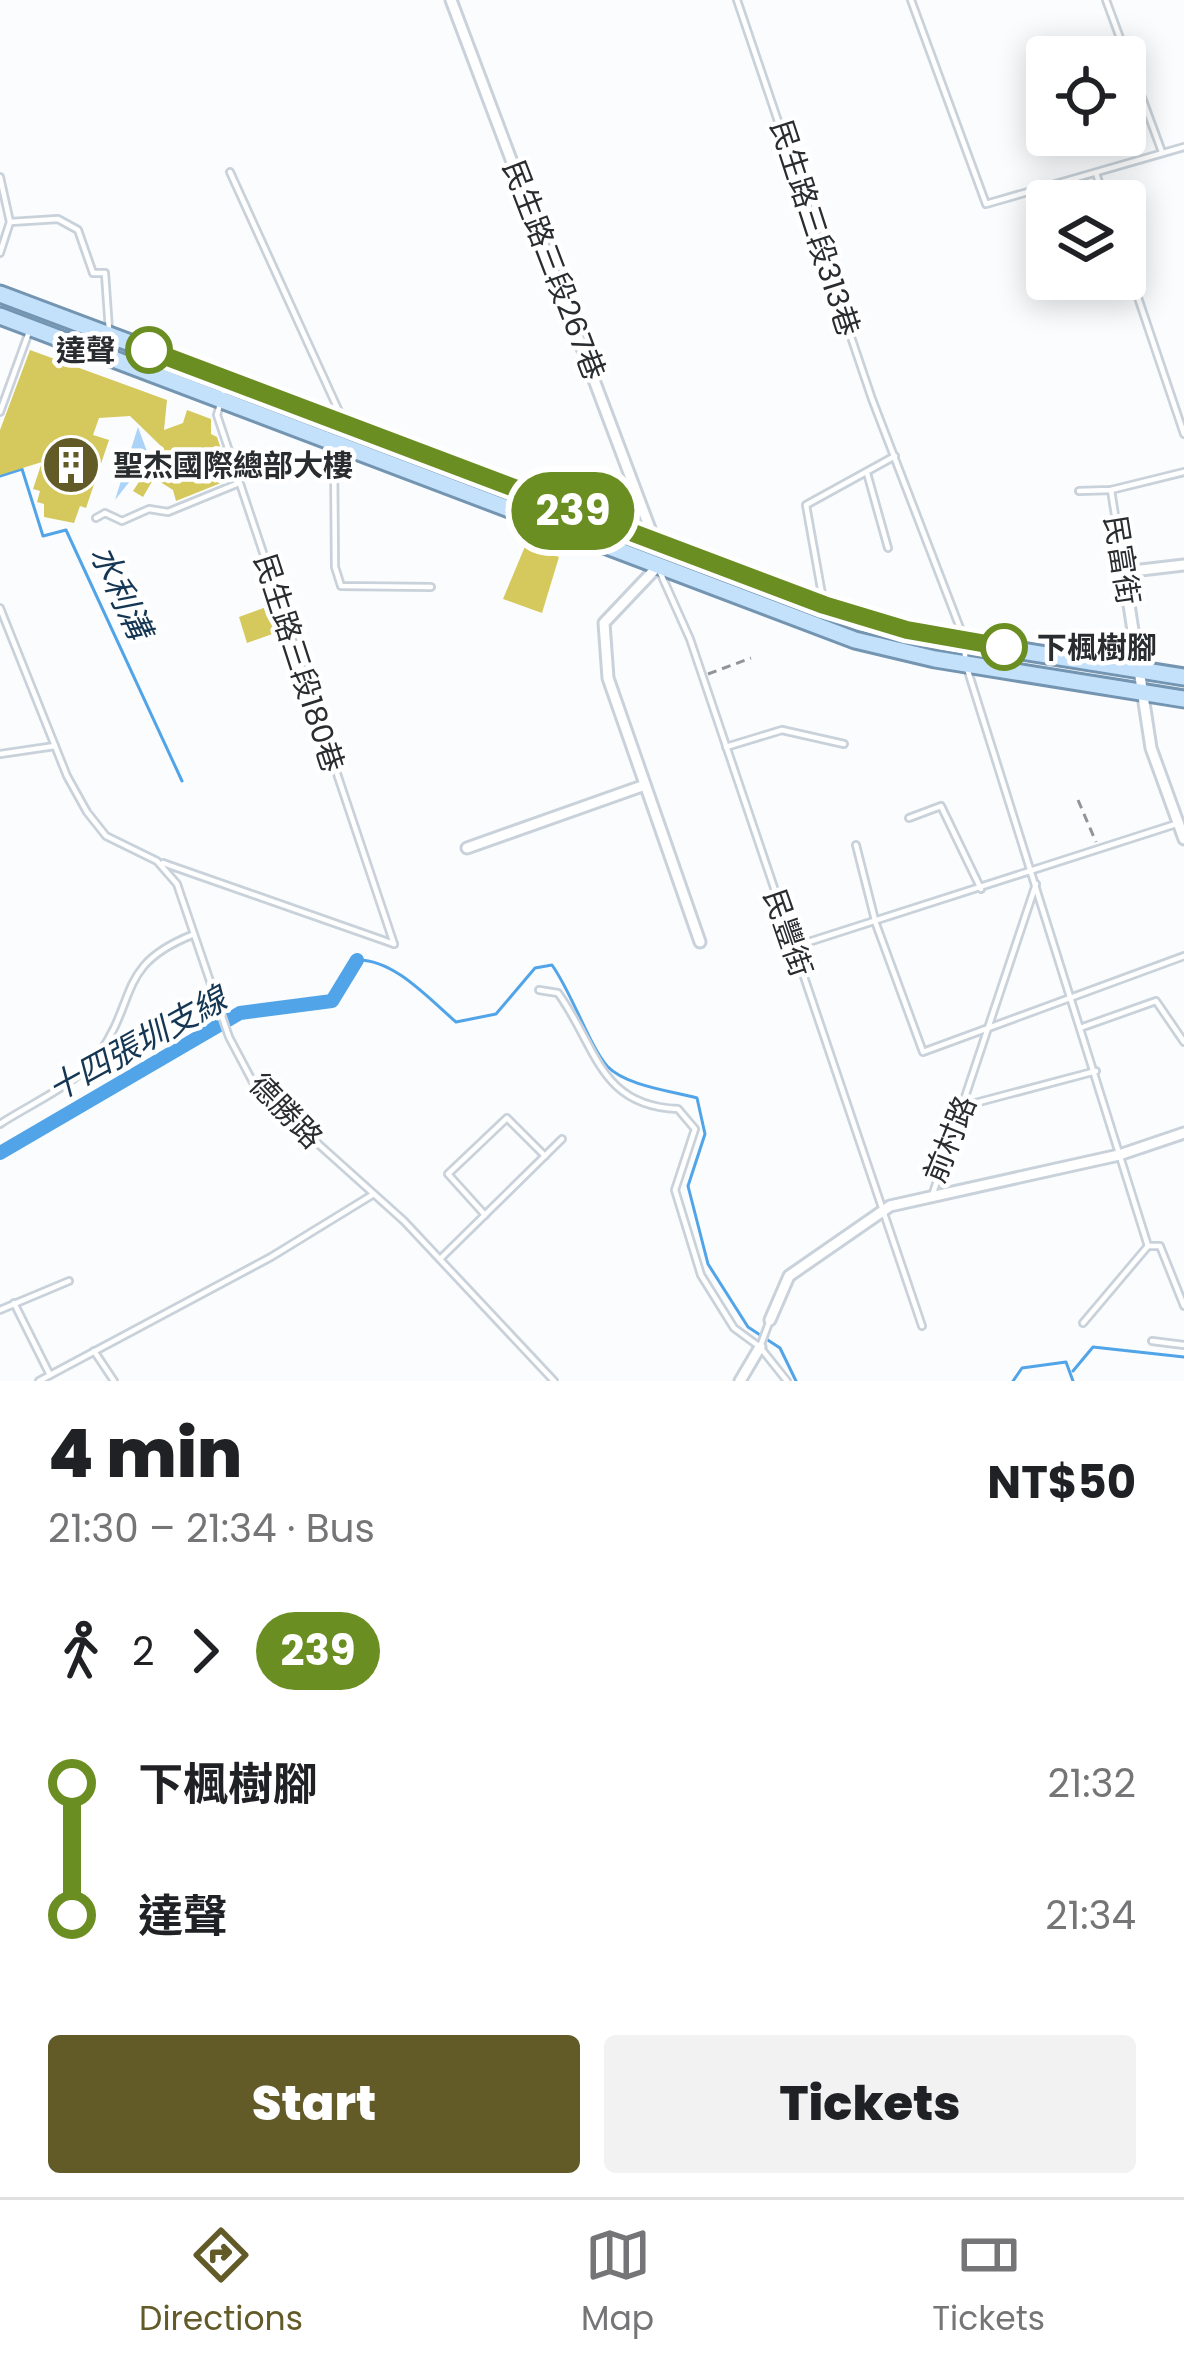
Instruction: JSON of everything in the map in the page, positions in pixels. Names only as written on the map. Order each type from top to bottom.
[{"type":"main road","points":[[0,294],[824,605],[965,641],[1184,676]]},
{"type":"main road","points":[[0,316],[855,640],[965,664],[1184,698]]},
{"type":"street","name":"民生路三段267巷","points":[[451,0],[655,542]]},
{"type":"street","points":[[1124,572],[1184,565]]},
{"type":"street","points":[[658,566],[604,623],[608,678],[700,943]]},
{"type":"street","name":"民富街","points":[[1124,572],[1151,748],[1184,839]]},
{"type":"street","points":[[466,848],[645,785]]},
{"type":"street","points":[[933,1193],[1119,1155],[1184,1133]]},
{"type":"street","name":"前村路","points":[[770,1320],[789,1276],[882,1212],[933,1193]]},
{"type":"street","points":[[740,1381],[760,1347]]},
{"type":"lane","name":"民生路三段313巷","points":[[736,0],[895,456],[965,641]]},
{"type":"lane","points":[[911,0],[986,204],[1184,147]]},
{"type":"lane","points":[[1106,0],[1162,153]]},
{"type":"lane","points":[[230,172],[345,425],[334,443],[335,568],[340,586],[430,587]]},
{"type":"lane","points":[[1096,173],[1098,180]]},
{"type":"lane","points":[[0,177],[10,222],[0,253]]},
{"type":"lane","points":[[10,222],[58,219],[78,230],[93,273],[105,273],[110,336]]},
{"type":"lane","points":[[1139,300],[1184,434]]},
{"type":"lane","points":[[0,412],[30,328]]},
{"type":"lane","name":"民生路三段180巷","points":[[158,861],[394,944],[217,415],[227,380]]},
{"type":"lane","points":[[824,605],[806,505],[895,456]]},
{"type":"lane","points":[[866,472],[888,548]]},
{"type":"lane","points":[[1079,491],[1111,490],[1184,472]]},
{"type":"lane","points":[[96,518],[105,513],[122,521],[149,509],[163,514],[239,483]]},
{"type":"lane","name":"民富街","points":[[1111,490],[1124,572]]},
{"type":"lane","name":"民豐街","points":[[655,542],[658,566],[702,676],[922,1326]]},
{"type":"lane","points":[[0,608],[87,812],[106,836],[158,861]]},
{"type":"lane","points":[[965,641],[965,664],[1148,1246]]},
{"type":"lane","points":[[726,747],[782,730],[844,744]]},
{"type":"lane","points":[[0,754],[55,746]]},
{"type":"lane","points":[[909,818],[941,806],[981,889]]},
{"type":"lane","points":[[793,947],[876,925],[1178,823]]},
{"type":"lane","points":[[856,844],[876,925],[923,1052],[1184,956]]},
{"type":"lane","name":"德勝路","points":[[158,861],[177,884],[220,1008],[256,1088],[440,1259],[554,1381]]},
{"type":"lane","name":"前村路","points":[[933,1193],[1036,884]]},
{"type":"lane","points":[[0,1124],[99,1054],[142,965],[156,950],[192,935]]},
{"type":"lane","points":[[539,990],[558,993],[607,1081],[647,1108],[679,1109],[694,1129],[675,1190],[700,1275],[734,1328],[760,1347],[787,1381]]},
{"type":"lane","points":[[1081,1028],[1156,1001],[1184,1042]]},
{"type":"lane","points":[[964,1106],[1096,1071]]},
{"type":"lane","points":[[485,1215],[448,1174],[507,1118],[544,1156]]},
{"type":"lane","points":[[440,1259],[562,1139]]},
{"type":"lane","points":[[39,1381],[190,1302],[372,1196]]},
{"type":"lane","points":[[1083,1323],[1148,1246],[1160,1246],[1184,1306]]},
{"type":"lane","points":[[0,1310],[69,1281]]},
{"type":"lane","points":[[14,1303],[50,1375]]},
{"type":"lane","points":[[760,1347],[770,1320]]},
{"type":"lane","points":[[1152,1341],[1184,1345]]},
{"type":"lane","points":[[93,1350],[114,1381]]},
{"type":"path","points":[[702,676],[751,658]]},
{"type":"path","points":[[1078,800],[1099,850]]},
{"type":"shaded area","points":[[138,427],[149,457],[115,500]]},
{"type":"building","points":[[30,350],[167,400],[164,430],[183,423],[187,410],[211,419],[211,434],[217,437],[231,479],[176,501],[173,490],[154,478],[143,497],[133,491],[162,447],[130,416],[99,418],[93,435],[109,440],[86,508],[80,506],[74,523],[44,517],[44,504],[37,502],[40,491],[33,489],[42,462],[0,475],[0,430]]},
{"type":"building","points":[[526,544],[559,557],[542,613],[503,599]]},
{"type":"building","points":[[269,606],[278,632],[247,643],[239,617]]},
{"type":"waterway","name":"水利溝","points":[[0,476],[22,469],[43,536],[66,530],[182,781]]},
{"type":"waterway","points":[[357,960],[397,973],[456,1022],[496,1014],[535,968],[552,965],[607,1066],[637,1083],[697,1098],[705,1134],[688,1186],[708,1264],[748,1327],[780,1348],[796,1381]]},
{"type":"waterway","name":"十四張圳支線","points":[[0,1153],[240,1013],[332,1001],[357,960]]},
{"type":"waterway","points":[[1073,1371],[1093,1347],[1184,1357]]},
{"type":"waterway","points":[[1013,1381],[1022,1368],[1066,1362],[1073,1381]]},
{"type":"bus line","name":"239","points":[[149,350],[861,618],[940,638],[1004,647]]},
{"type":"place","name":"達聲","points":[[149,350]]},
{"type":"place","name":"聖杰國際總部大樓","points":[[71,465]]},
{"type":"place","name":"下楓樹腳","points":[[1004,647]]}]
